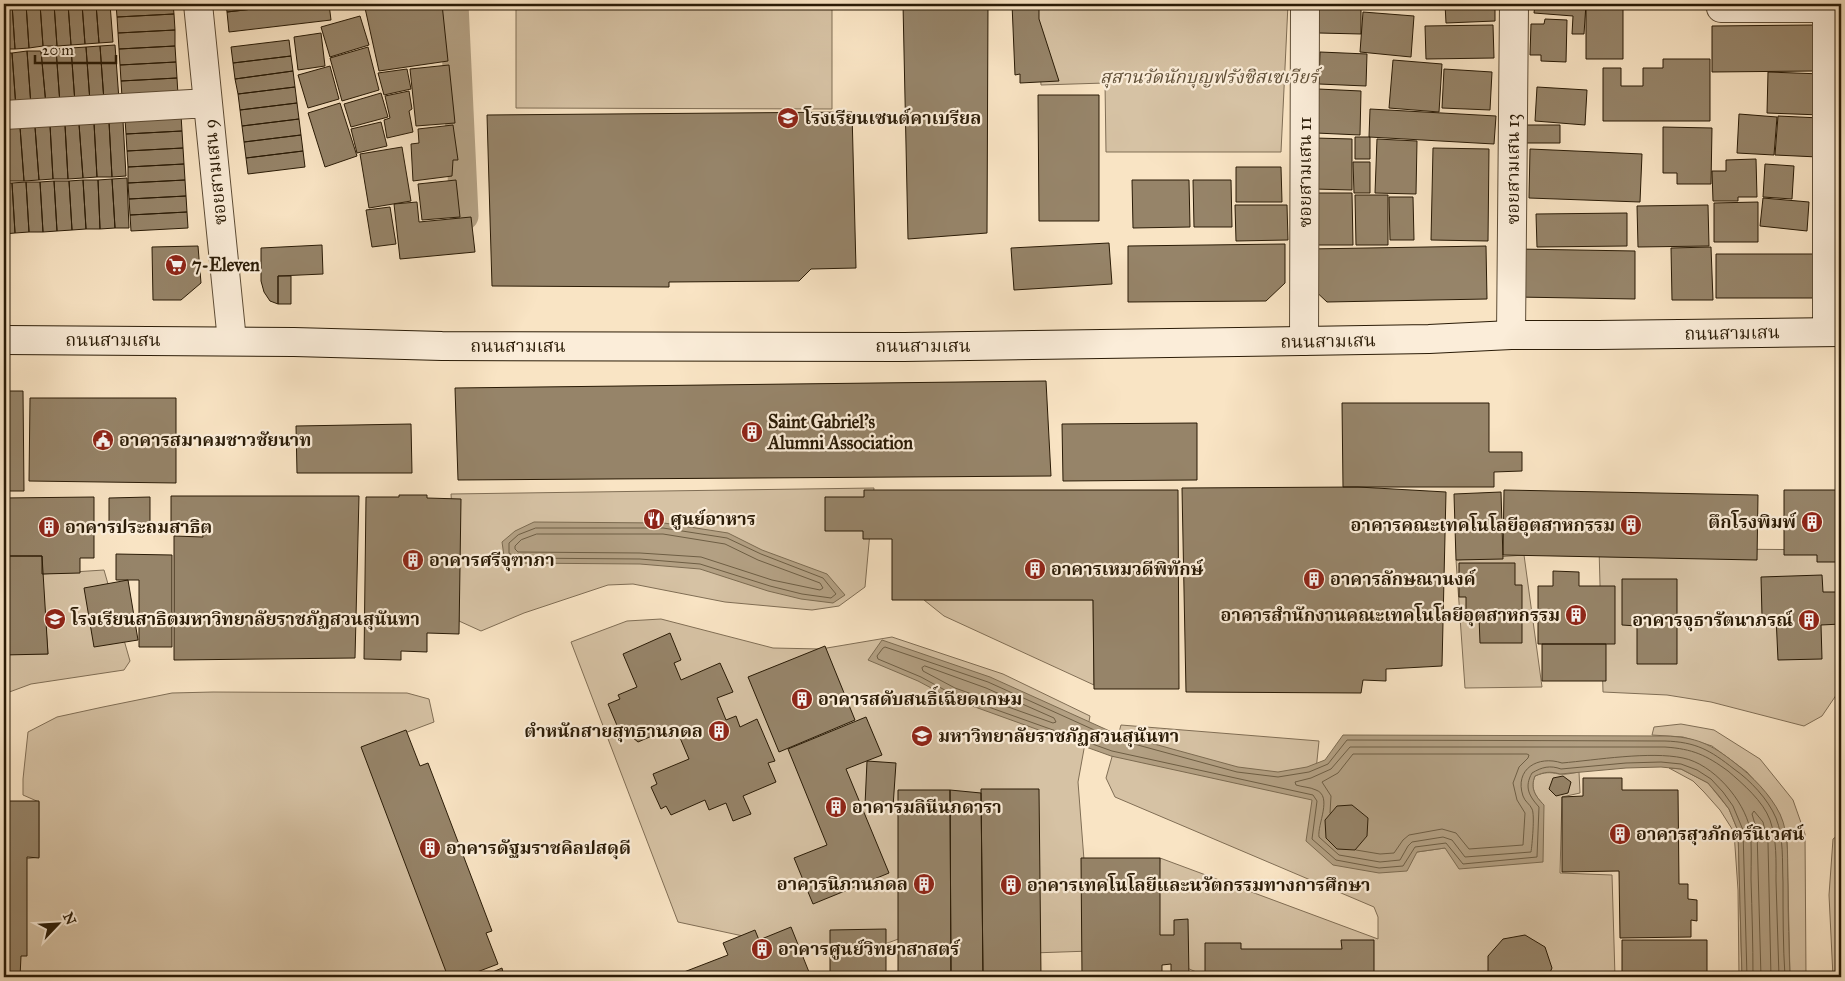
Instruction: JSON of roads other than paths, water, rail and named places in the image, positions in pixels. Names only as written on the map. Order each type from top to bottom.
[{"type":"main road","name":"ซอยสามเสน 9","points":[[198,4],[232,341]]},
{"type":"main road","name":"ซอยสามเสน 11","points":[[1304,341],[1305,4]]},
{"type":"main road","name":"ซอยสามเสน 13","points":[[1512,335],[1514,4]]},
{"type":"main road","points":[[1721,8],[1834,8],[1834,332]]},
{"type":"main road","points":[[4,115],[208,103]]},
{"type":"main road","name":"ถนนสามเสน","points":[[4,340],[232,341],[442,346],[904,347],[1429,339],[1512,335],[1598,336],[1834,332]]},
{"type":"water","points":[[534,522],[664,523],[728,533],[762,550],[827,574],[845,595],[833,603],[801,599],[768,591],[700,569],[640,564],[514,563],[504,556],[502,542],[515,531]]},
{"type":"water","points":[[882,640],[990,677],[1114,733],[1238,767],[1278,772],[1307,767],[1325,760],[1343,735],[1665,736],[1686,738],[1703,743],[1726,756],[1754,780],[1771,799],[1783,822],[1787,849],[1790,977],[1742,977],[1738,831],[1729,809],[1708,783],[1681,769],[1661,767],[1626,768],[1560,774],[1547,772],[1535,776],[1534,792],[1544,805],[1543,862],[1459,869],[1445,848],[1417,852],[1407,871],[1379,873],[1333,865],[1306,841],[1312,800],[1111,756],[950,698],[918,681],[868,660]]},
{"type":"waterway","points":[[454,4],[464,216]]},
{"type":"place","name":"โรงเรียนเซนต์คาเบรียล","points":[[788,118]]},
{"type":"place","name":"7-Eleven","points":[[176,265]]},
{"type":"place","name":"Saint Gabriel's Alumni Association","points":[[752,432]]},
{"type":"place","name":"อาคารสมาคมชาวชัยนาท","points":[[103,440]]},
{"type":"place","name":"ศูนย์อาหาร","points":[[654,519]]},
{"type":"place","name":"ตึกโรงพิมพ์","points":[[1812,522]]},
{"type":"place","name":"อาคารคณะเทคโนโลยีอุตสาหกรรม","points":[[1631,525]]},
{"type":"place","name":"อาคารประถมสาธิต","points":[[49,527]]},
{"type":"place","name":"อาคารศรีจุฑาภา","points":[[413,560]]},
{"type":"place","name":"อาคารเหมวดีพิทักษ์","points":[[1035,569]]},
{"type":"place","name":"อาคารลักษณานงค์","points":[[1314,579]]},
{"type":"place","name":"อาคารสำนักงานคณะเทคโนโลยีอุตสาหกรรม","points":[[1576,615]]},
{"type":"place","name":"โรงเรียนสาธิตมหาวิทยาลัยราชภัฏสวนสุนันทา","points":[[55,619]]},
{"type":"place","name":"อาคารจุธารัตนาภรณ์","points":[[1809,620]]},
{"type":"place","name":"อาคารสดับสนธิ์เฉียดเกษม","points":[[802,699]]},
{"type":"place","name":"ตำหนักสายสุทธานภดล","points":[[719,731]]},
{"type":"place","name":"มหาวิทยาลัยราชภัฏสวนสุนันทา","points":[[922,736]]},
{"type":"place","name":"อาคารมลินีนภดารา","points":[[836,807]]},
{"type":"place","name":"อาคารสุวภักตร์นิเวศน์","points":[[1620,834]]},
{"type":"place","name":"อาคารดัฐมราชคิลปสดุดี","points":[[430,848]]},
{"type":"place","name":"อาคารนิภานภดล","points":[[924,884]]},
{"type":"place","name":"อาคารเทคโนโลยีและนวัตกรรมทางการศึกษา","points":[[1011,885]]},
{"type":"place","name":"อาคารศูนย์วิทยาสาสตร์","points":[[762,949]]},
{"type":"park label","name":"สุสานวัดนักบุญฟรังซิสเซเวียร์","points":[[1209,77]]}]
